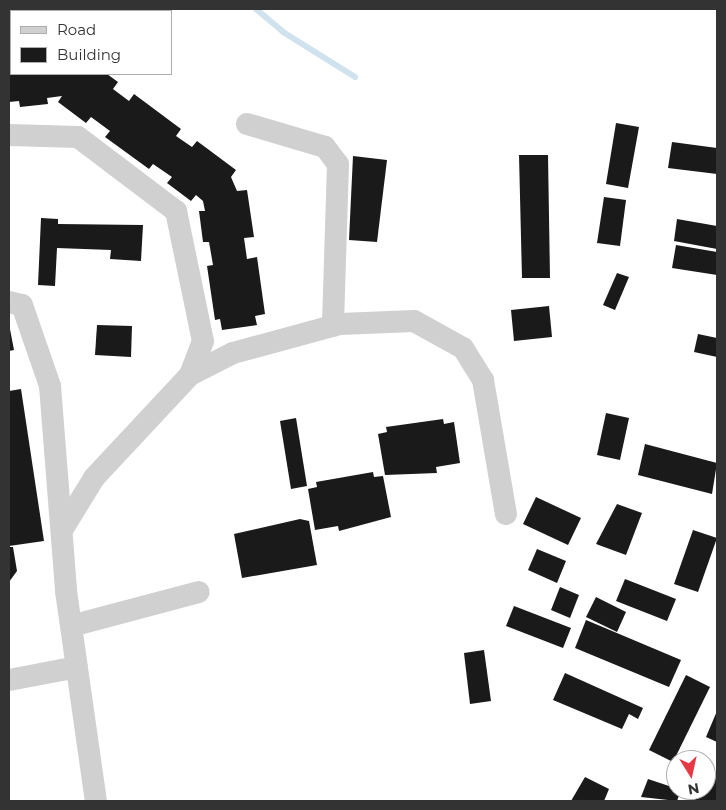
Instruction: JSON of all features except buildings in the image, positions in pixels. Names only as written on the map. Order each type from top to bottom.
[{"type":"street","points":[[247,124],[325,147],[338,164],[333,326]]},
{"type":"street","points":[[9,136],[78,137],[176,211],[203,341],[190,376]]},
{"type":"street","points":[[9,302],[22,305],[50,386],[71,626],[96,801]]},
{"type":"street","points":[[62,530],[94,478],[190,376],[234,353],[333,326],[414,321],[463,348],[483,380],[506,514]]},
{"type":"street","points":[[71,626],[199,592]]},
{"type":"street","points":[[9,680],[77,668]]},
{"type":"waterway","points":[[256,9],[283,32],[355,77]]}]
